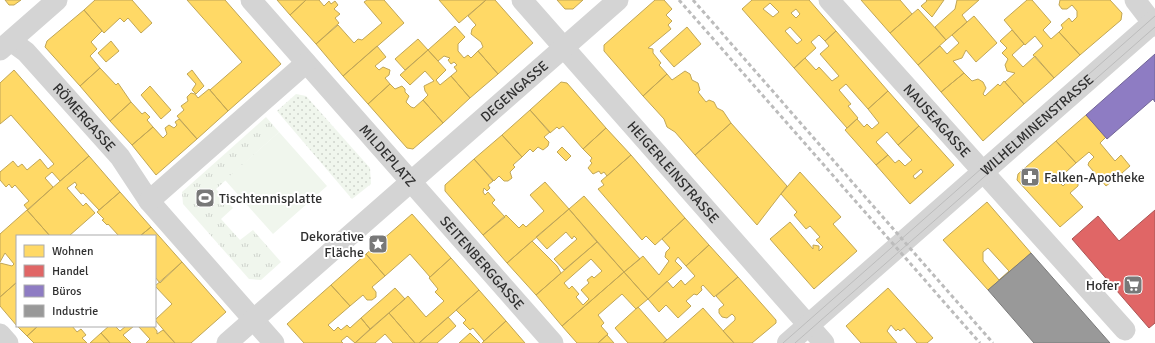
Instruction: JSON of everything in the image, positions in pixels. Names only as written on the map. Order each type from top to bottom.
[{"type":"street","points":[[5,46],[57,0]]},
{"type":"street","points":[[252,0],[306,63],[149,201],[274,343]]},
{"type":"street","name":"HEIGERLEINSTRASSE","points":[[522,0],[824,343]]},
{"type":"street","name":"DEGENGASSE","points":[[412,182],[618,0]]},
{"type":"street","name":"NAUSEAGASSE","points":[[829,0],[1125,330]]},
{"type":"street","points":[[1134,0],[1154,23]]},
{"type":"street","name":"WILHELMINENSTRASSE","points":[[808,325],[1154,23]]},
{"type":"street","name":"RÖMERGASSE","points":[[5,46],[26,52],[120,157],[149,201]]},
{"type":"street","name":"MILDEPLATZ","points":[[254,320],[412,182],[306,63]]},
{"type":"street","name":"SEITENBERGGASSE","points":[[412,182],[553,343]]},
{"type":"street","points":[[227,343],[254,320]]},
{"type":"street","points":[[788,343],[808,325]]},
{"type":"street","points":[[0,334],[8,343]]},
{"type":"green space","points":[[296,94],[306,96],[370,168],[371,184],[352,199],[277,111]]},
{"type":"green space","points":[[266,117],[279,132],[216,189],[233,208],[221,219],[240,240],[253,230],[281,262],[261,280],[249,279],[183,204],[182,192]]},
{"type":"green space","points":[[279,132],[327,186],[273,234],[225,180]]},
{"type":"building: Wohnen","points":[[5,0],[21,0],[14,5],[9,5]]},
{"type":"building: Wohnen","points":[[95,0],[132,0],[152,23],[141,33],[128,18],[124,22],[120,18],[104,33],[84,10]]},
{"type":"building: Wohnen","points":[[187,0],[225,0],[281,64],[228,111],[210,90],[242,62]]},
{"type":"building: Wohnen","points":[[277,0],[306,0],[290,15]]},
{"type":"building: Wohnen","points":[[306,0],[319,0],[324,6],[329,1],[331,4],[335,1],[338,5],[334,9],[340,14],[335,18],[339,23],[316,44],[290,15]]},
{"type":"building: Wohnen","points":[[367,0],[384,0],[404,23],[343,76],[316,44],[338,25],[354,43],[358,39],[362,40],[382,23],[364,2]]},
{"type":"building: Wohnen","points":[[439,0],[486,0],[459,23]]},
{"type":"building: Wohnen","points":[[486,0],[495,0],[533,43],[498,74],[478,51],[483,47],[481,42],[471,34],[472,29],[476,25],[468,16]]},
{"type":"building: Wohnen","points":[[557,0],[583,0],[573,9],[565,9]]},
{"type":"building: Wohnen","points":[[655,0],[664,0],[672,9],[666,15],[672,21],[668,25],[671,29],[648,48],[653,49],[653,53],[661,63],[659,65],[667,74],[643,96],[604,51],[604,45]]},
{"type":"building: Wohnen","points":[[752,0],[809,0],[836,31],[825,41],[819,35],[811,42],[816,48],[794,68],[742,9]],"holes":[[[770,3],[779,12],[773,17],[763,9]],[[796,9],[800,14],[796,18],[791,13]],[[790,27],[802,40],[797,44],[785,31]]]},
{"type":"building: Wohnen","points":[[861,0],[900,0],[912,14],[890,33]]},
{"type":"building: Wohnen","points":[[926,0],[944,0],[932,17],[921,6],[927,1]]},
{"type":"building: Wohnen","points":[[957,0],[979,0],[962,15],[967,22],[946,40],[935,27],[955,9]]},
{"type":"building: Wohnen","points":[[1027,0],[1032,0],[1051,22],[1043,30],[1051,39],[1059,32],[1080,55],[1054,78],[1033,55],[1043,46],[1035,36],[1025,45],[1004,20]]},
{"type":"building: Wohnen","points":[[1060,0],[1110,0],[1122,13],[1121,20],[1080,55],[1059,32],[1063,28],[1061,25],[1069,18],[1072,22],[1077,17],[1077,11],[1072,5],[1067,9],[1062,9],[1059,5]]},
{"type":"building: Wohnen","points":[[918,9],[946,40],[918,65],[890,33]]},
{"type":"building: Wohnen","points":[[84,10],[102,31],[91,42],[97,49],[90,56],[100,68],[80,86],[45,47],[47,41]]},
{"type":"building: Wohnen","points":[[974,16],[997,43],[976,62],[966,50],[962,58],[953,61],[964,73],[941,92],[918,65],[940,46],[947,54],[959,43],[952,35]]},
{"type":"building: Wohnen","points":[[455,26],[465,37],[458,44],[458,51],[464,58],[468,55],[471,58],[478,51],[498,74],[470,98],[451,76],[457,71],[454,67],[457,65],[454,62],[451,64],[448,60],[450,58],[444,56],[438,61],[428,50]]},
{"type":"building: Wohnen","points":[[687,27],[701,44],[674,67],[660,51]]},
{"type":"building: Wohnen","points":[[1012,30],[1024,44],[1012,55],[1023,67],[1035,56],[1054,78],[1024,104],[1005,82],[1015,73],[1007,71],[1005,65],[1008,59],[1002,53],[1007,48],[1000,41]]},
{"type":"building: Wohnen","points":[[836,31],[888,91],[868,109],[846,84],[839,90],[851,104],[848,106],[858,118],[847,128],[794,68],[805,58],[816,70],[819,67],[832,81],[839,76],[820,54],[829,46],[825,41]]},
{"type":"building: Wohnen","points":[[418,39],[428,50],[405,70],[395,59]]},
{"type":"building: Wohnen","points":[[111,41],[119,51],[106,62],[98,53]]},
{"type":"building: Wohnen","points":[[377,46],[386,57],[375,66],[379,70],[383,67],[390,70],[389,75],[385,78],[390,84],[368,104],[343,76]]},
{"type":"building: Wohnen","points":[[428,50],[446,70],[436,80],[440,85],[451,76],[470,98],[443,123],[423,100],[428,95],[424,86],[434,81],[425,71],[410,85],[400,75]]},
{"type":"building: Wohnen","points":[[100,68],[116,85],[118,83],[131,102],[110,121],[80,86]]},
{"type":"building: Wohnen","points":[[14,70],[89,156],[60,181],[52,172],[45,178],[53,187],[28,210],[24,205],[29,201],[15,185],[12,188],[9,184],[6,187],[0,180],[0,172],[13,161],[18,167],[22,164],[27,170],[40,159],[48,169],[54,164],[11,115],[0,124],[0,83]]},
{"type":"building: Wohnen","points":[[192,70],[204,86],[196,94],[192,90],[196,84],[187,74]]},
{"type":"building: Wohnen","points":[[685,71],[690,74],[692,80],[698,83],[700,90],[698,92],[706,102],[709,100],[714,102],[717,108],[723,111],[731,123],[695,155],[675,132],[667,127],[664,119],[643,96],[667,74],[672,80]]},
{"type":"building: Wohnen","points":[[964,73],[972,81],[978,79],[983,82],[986,88],[983,94],[985,96],[998,84],[1000,86],[1004,81],[1024,104],[983,141],[941,92]]},
{"type":"building: Wohnen","points":[[561,82],[567,83],[606,128],[583,149],[563,126],[559,129],[557,127],[550,133],[530,110]]},
{"type":"building: Wohnen","points":[[390,84],[395,89],[402,86],[405,89],[405,92],[409,96],[406,102],[411,107],[414,108],[423,100],[443,123],[413,149],[407,148],[368,104]]},
{"type":"building: Wohnen","points":[[150,86],[171,110],[161,119],[141,95]]},
{"type":"building: Wohnen","points":[[209,89],[228,111],[197,139],[177,116],[184,110],[181,106],[188,101],[187,97],[191,93],[195,94],[198,98]]},
{"type":"building: Wohnen","points":[[888,91],[919,126],[898,145],[887,132],[876,142],[888,155],[876,165],[845,130],[857,119],[864,127],[867,124],[872,129],[879,123],[868,109]]},
{"type":"building: Wohnen","points":[[131,102],[142,114],[145,112],[150,117],[147,120],[153,127],[132,145],[110,121]]},
{"type":"building: Wohnen","points":[[530,110],[550,132],[544,137],[549,142],[548,146],[543,150],[538,147],[533,152],[530,149],[522,157],[502,135]]},
{"type":"building: Wohnen","points":[[1086,115],[1106,137],[1100,143],[1115,161],[1121,155],[1130,166],[1122,173],[1124,176],[1118,182],[1115,179],[1106,186],[1088,165],[1094,157],[1089,152],[1076,163],[1056,141]]},
{"type":"building: Wohnen","points":[[179,119],[197,139],[156,175],[132,145],[153,127],[163,138],[167,134],[165,128],[169,125],[174,128],[177,125],[175,122]]},
{"type":"building: Wohnen","points":[[731,123],[787,186],[757,225],[695,155]]},
{"type":"building: Wohnen","points":[[919,126],[954,165],[910,204],[876,165],[888,155],[895,163],[899,160],[905,166],[912,160],[898,145]],"holes":[[[921,169],[923,172],[915,179],[913,176]]]},
{"type":"building: Wohnen","points":[[606,128],[631,155],[607,176],[604,172],[601,174],[599,171],[593,174],[588,168],[592,163],[590,161],[592,158],[583,149]]},
{"type":"building: Wohnen","points":[[502,135],[522,157],[513,165],[515,167],[510,172],[512,178],[508,181],[504,181],[499,176],[494,181],[474,159]]},
{"type":"building: Wohnen","points":[[1056,141],[1076,163],[1057,180],[1063,186],[1070,179],[1074,179],[1078,182],[1078,186],[1070,193],[1083,207],[1060,227],[1017,180],[1018,174]]},
{"type":"building: Wohnen","points":[[562,147],[571,156],[566,161],[557,152]]},
{"type":"building: Wohnen","points":[[631,155],[685,218],[655,245],[646,236],[642,240],[598,189],[604,185],[601,181]]},
{"type":"building: Wohnen","points":[[89,156],[120,192],[99,210],[83,193],[81,194],[75,187],[77,185],[75,182],[67,188],[83,206],[86,203],[95,213],[70,235],[49,235],[27,210]]},
{"type":"building: Wohnen","points":[[474,159],[493,181],[488,185],[490,188],[487,191],[484,188],[483,192],[485,195],[488,192],[495,200],[492,203],[505,217],[483,235],[445,191],[445,185]]},
{"type":"building: Wohnen","points":[[800,172],[841,217],[833,224],[857,251],[814,289],[770,239],[790,222],[813,249],[813,245],[819,246],[819,251],[823,247],[816,240],[820,237],[810,226],[806,229],[794,215],[797,212],[781,194]]},
{"type":"building: Wohnen","points":[[545,182],[569,209],[507,263],[483,235],[506,215],[519,228],[523,224],[526,227],[544,211],[530,195]]},
{"type":"building: Wohnen","points":[[120,192],[151,227],[141,235],[118,235],[102,220],[104,219],[97,212]]},
{"type":"building: Wohnen","points":[[584,196],[640,259],[624,272],[569,209]]},
{"type":"building: Wohnen","points":[[987,202],[1031,253],[988,290],[943,240]],"holes":[[[988,248],[1009,271],[999,280],[983,261],[983,252]]]},
{"type":"building: Wohnen","points":[[569,209],[597,242],[564,270],[554,259],[577,239],[574,236],[572,239],[566,232],[547,249],[536,237]]},
{"type":"building: Wohnen","points":[[27,210],[49,235],[16,235],[16,283],[0,297],[0,263],[12,266],[14,264],[5,253],[0,262],[0,234]]},
{"type":"building: Wohnen","points":[[412,214],[451,258],[430,277],[410,254],[385,276],[366,254]]},
{"type":"building: Wohnen","points":[[685,218],[709,245],[686,266],[678,257],[675,261],[682,268],[648,299],[624,272],[643,256],[659,275],[669,261],[665,257],[666,252],[670,248],[662,239]]},
{"type":"building: Wohnen","points":[[151,227],[182,262],[160,283],[156,278],[156,235],[141,235]]},
{"type":"building: Wohnen","points":[[532,241],[557,266],[561,273],[536,295],[507,263]]},
{"type":"building: Wohnen","points":[[597,242],[624,272],[562,326],[536,295]],"holes":[[[591,259],[602,271],[594,278],[592,276],[587,280],[589,283],[581,290],[589,299],[583,305],[576,297],[579,294],[572,286],[569,289],[564,283]]]},
{"type":"building: Wohnen","points":[[709,245],[738,277],[714,297],[703,285],[701,287],[702,290],[697,295],[694,294],[686,301],[691,306],[678,318],[666,305],[659,312],[648,299],[667,281],[673,288],[681,280],[685,285],[695,276],[686,266]]},
{"type":"building: Wohnen","points":[[366,254],[385,276],[372,287],[376,292],[376,297],[372,300],[367,300],[363,295],[350,306],[331,285]]},
{"type":"building: Wohnen","points":[[451,258],[479,290],[419,343],[415,343],[389,313],[408,296],[426,317],[444,301],[435,292],[438,289],[429,278]]},
{"type":"building: Wohnen","points":[[182,262],[226,312],[191,343],[175,343],[156,321],[156,319],[172,304],[156,287],[156,285]]},
{"type":"building: Wohnen","points":[[624,272],[648,299],[636,309],[622,294],[598,315],[604,323],[601,326],[608,334],[598,343],[577,343],[562,326]]},
{"type":"building: Wohnen","points":[[738,277],[776,320],[776,323],[752,343],[734,343],[723,331],[735,320],[735,317],[732,314],[727,318],[722,317],[719,313],[719,309],[724,305],[716,296]]},
{"type":"building: Wohnen","points":[[16,283],[16,325],[0,306],[0,297]]},
{"type":"building: Wohnen","points":[[331,285],[350,306],[328,325],[334,331],[338,327],[341,330],[347,325],[350,328],[361,318],[370,329],[355,343],[347,336],[341,341],[343,343],[304,343],[287,324]]},
{"type":"building: Wohnen","points":[[395,288],[405,299],[370,329],[361,318]]},
{"type":"building: Wohnen","points":[[888,288],[933,338],[927,343],[917,343],[904,328],[900,331],[898,329],[896,331],[891,325],[887,331],[897,343],[861,343],[846,326]]},
{"type":"building: Wohnen","points":[[479,290],[506,321],[484,341],[473,328],[470,330],[463,323],[466,320],[456,310]]},
{"type":"building: Wohnen","points":[[638,307],[667,340],[663,343],[628,343],[615,328]]},
{"type":"building: Wohnen","points":[[703,308],[734,343],[663,343],[667,340]]},
{"type":"building: Wohnen","points":[[389,313],[415,343],[393,343],[385,334],[375,343],[355,343]]},
{"type":"building: Wohnen","points":[[448,317],[456,326],[437,343],[419,343]]},
{"type":"building: Wohnen","points":[[506,321],[525,343],[482,343],[484,341]]},
{"type":"building: Wohnen","points":[[18,327],[37,327],[27,336]]},
{"type":"building: Wohnen","points":[[37,327],[73,327],[77,332],[81,329],[86,335],[82,338],[87,343],[34,343],[27,336]]},
{"type":"building: Wohnen","points":[[108,327],[116,327],[120,331],[125,327],[133,327],[123,335],[131,343],[110,343],[101,333]]},
{"type":"building: Wohnen","points":[[139,327],[154,327],[157,331],[157,334],[163,330],[175,343],[146,343],[150,339]]},
{"type":"building: Wohnen","points":[[101,333],[110,343],[90,343]]},
{"type":"building: Wohnen","points":[[470,333],[480,343],[459,343]]},
{"type":"building: Wohnen","points":[[607,335],[614,343],[598,343]]},
{"type":"building: Handel","name":"Hofer","points":[[1155,210],[1155,323],[1149,328],[1072,239],[1098,216],[1119,241]]},
{"type":"building: Büros","points":[[1155,54],[1155,102],[1153,99],[1107,139],[1086,115]]},
{"type":"building: Industrie","points":[[1031,253],[1110,343],[1034,343],[988,290]]},
{"type":"tram line","points":[[783,343],[1155,16]]},
{"type":"tram line","points":[[795,343],[1155,27]]},
{"type":"railway","points":[[679,0],[980,343]]},
{"type":"railway","points":[[693,0],[993,343]]},
{"type":"place","name":"Falken-Apotheke","points":[[1030,177]]},
{"type":"place","name":"Tischtennisplatte","points":[[205,198]]},
{"type":"place","name":"Dekorative Fläche","points":[[378,244]]},
{"type":"place","name":"Hofer","points":[[1133,285]]}]
